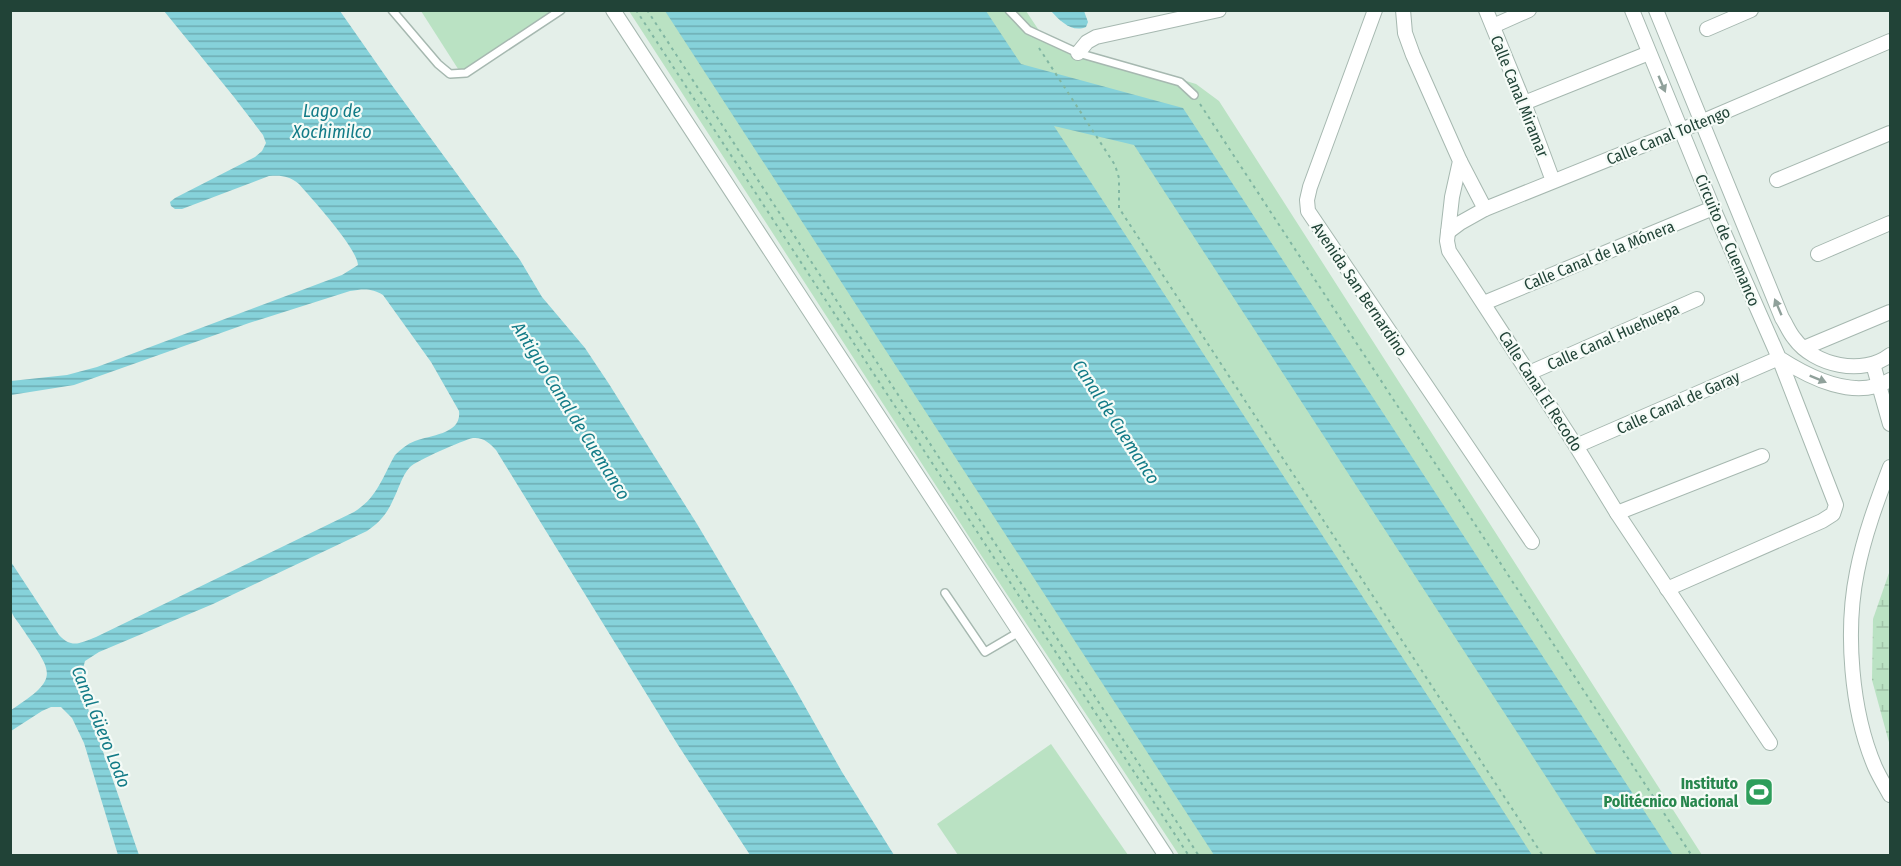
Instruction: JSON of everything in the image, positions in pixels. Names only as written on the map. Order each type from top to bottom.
[{"type":"street","points":[[613,10],[1166,855]]},
{"type":"street","points":[[1078,53],[1096,37],[1219,10]]},
{"type":"street","name":"Avenida San Bernardino","points":[[1376,10],[1310,187],[1307,200],[1308,211],[1532,542]]},
{"type":"street","points":[[1403,10],[1405,33],[1413,55],[1460,161],[1485,209]]},
{"type":"street","name":"Calle Canal Miramar","points":[[1486,10],[1553,181]]},
{"type":"street","points":[[1492,26],[1529,10]]},
{"type":"street","name":"Circuito de Cuemanco","points":[[1632,10],[1713,208],[1779,358],[1836,505],[1833,514],[1822,521],[1667,589]]},
{"type":"street","name":"Circuito de Cuemanco","points":[[1656,10],[1782,318],[1794,339],[1827,362],[1859,366],[1873,364],[1890,355]]},
{"type":"street","points":[[1707,29],[1751,10]]},
{"type":"street","name":"Calle Canal Toltengo","points":[[1448,232],[1460,222],[1485,209],[1701,122],[1890,41]]},
{"type":"street","points":[[1524,103],[1649,54]]},
{"type":"street","points":[[1777,180],[1890,133]]},
{"type":"street","name":"Calle Canal El Recodo","points":[[1460,161],[1452,197],[1447,241],[1449,251],[1617,513],[1770,743]]},
{"type":"street","name":"Calle Canal de la Mónera","points":[[1484,303],[1713,208]]},
{"type":"street","points":[[1818,254],[1890,222]]},
{"type":"street","name":"Calle Canal Huehuepa","points":[[1529,373],[1697,299]]},
{"type":"street","points":[[1804,348],[1890,312]]},
{"type":"street","points":[[1779,358],[1823,382],[1840,386],[1885,383]]},
{"type":"street","name":"Calle Canal de Garay","points":[[1576,446],[1779,358]]},
{"type":"street","points":[[1873,364],[1885,383],[1890,424]]},
{"type":"street","points":[[1617,513],[1762,456]]},
{"type":"street","points":[[1890,467],[1869,526],[1852,598],[1852,665],[1865,738],[1875,768],[1890,795]]},
{"type":"lane","points":[[392,10],[438,64],[450,74],[466,73],[561,10]]},
{"type":"lane","points":[[1009,10],[1028,30],[1078,53],[1180,82],[1194,94]]},
{"type":"lane","points":[[945,593],[985,652],[1019,632]]},
{"type":"path","points":[[636,10],[1189,855]]},
{"type":"path","points":[[647,10],[1199,855]]},
{"type":"path","points":[[1028,30],[1115,165],[1119,178],[1119,208],[1543,855]]},
{"type":"path","points":[[1194,94],[1692,855]]},
{"type":"green space","points":[[421,11],[555,11],[460,72]]},
{"type":"green space","points":[[629,11],[1026,11],[1044,38],[1196,84],[1219,101],[1702,855],[1179,855],[977,549]]},
{"type":"green space","points":[[1890,570],[1890,746],[1872,680],[1873,619]]},
{"type":"green space","points":[[1051,744],[1128,855],[958,855],[937,824]]},
{"type":"water","name":"Lago de Xochimilco","points":[[164,11],[340,11],[520,260],[542,297],[585,348],[609,384],[697,524],[842,772],[894,855],[750,855],[678,745],[496,450],[486,441],[473,438],[450,446],[410,467],[385,514],[367,531],[213,604],[99,652],[85,661],[81,676],[84,697],[139,855],[118,855],[84,743],[72,718],[61,707],[51,707],[11,731],[11,710],[38,690],[45,681],[47,673],[40,655],[12,613],[11,562],[59,635],[68,642],[81,643],[354,512],[374,494],[395,455],[412,442],[451,429],[459,419],[459,411],[431,362],[383,295],[367,290],[350,291],[249,323],[74,385],[11,395],[11,381],[67,375],[97,367],[342,275],[358,265],[350,247],[333,224],[299,184],[289,178],[269,176],[182,209],[175,209],[171,206],[170,202],[175,198],[255,157],[266,143],[263,135],[234,97]]},
{"type":"water","name":"Canal de Cuemanco","points":[[665,11],[986,11],[1021,64],[1183,108],[1673,855],[1597,855],[1134,145],[1054,126],[1532,855],[1214,855]]},
{"type":"water","points":[[1051,11],[1084,11],[1088,22],[1086,27],[1071,27]]},
{"type":"place","name":"Instituto Politécnico Nacional","points":[[1759,792]]},
{"type":"water label","name":"Antiguo Canal de Cuemanco","points":[[571,411]]},
{"type":"water label","name":"Canal Güero Lodo","points":[[101,727]]}]
